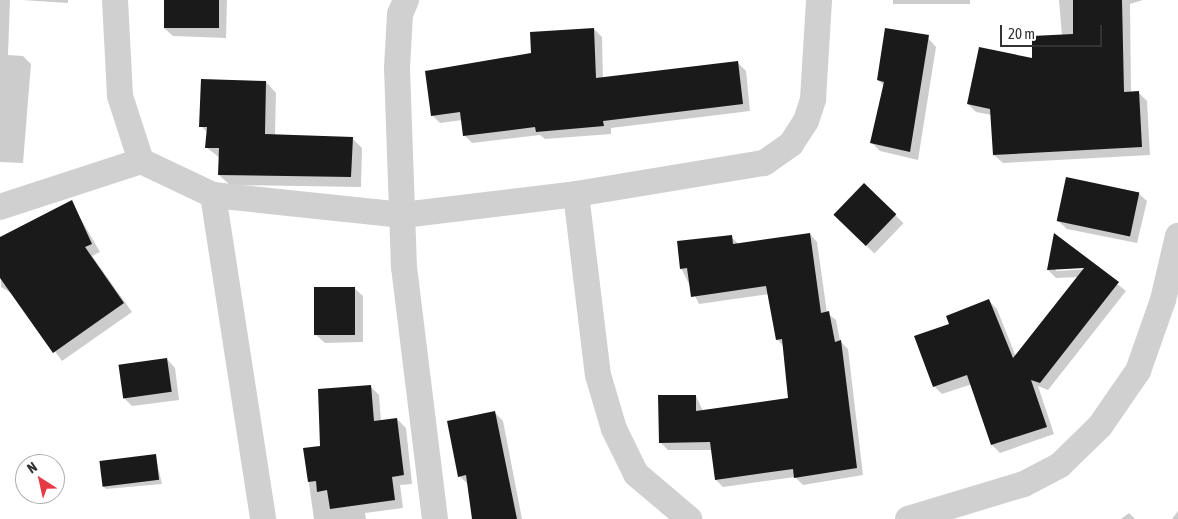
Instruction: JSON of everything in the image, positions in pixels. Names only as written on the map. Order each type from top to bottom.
[{"type":"street","points":[[115,0],[120,96],[141,161]]},
{"type":"street","points":[[406,0],[400,14],[397,68],[404,267],[436,519]]},
{"type":"street","points":[[0,207],[141,161],[212,195],[403,214],[576,194],[734,172],[764,163],[790,144],[806,121],[813,99],[819,0]]},
{"type":"street","points":[[576,194],[598,375],[614,429],[636,474],[689,519]]},
{"type":"street","points":[[212,195],[263,519]]},
{"type":"street","points":[[908,519],[1024,484],[1060,465],[1100,426],[1138,371],[1163,300],[1178,236]]},
{"type":"building","points":[[164,0],[219,0],[219,28],[164,28]]},
{"type":"building","points":[[1073,0],[1122,0],[1124,92],[1139,91],[1142,147],[993,155],[990,109],[967,104],[979,47],[1032,58],[1032,36],[1073,34]]},
{"type":"building","points":[[594,28],[596,78],[738,61],[743,104],[603,121],[604,126],[536,132],[535,127],[463,136],[460,112],[431,116],[425,71],[531,53],[530,32]]},
{"type":"building","points":[[885,28],[929,35],[910,152],[870,143],[884,82],[877,80]]},
{"type":"building","points":[[201,79],[266,81],[265,134],[353,137],[351,177],[218,175],[219,148],[205,148],[207,127],[199,127]]},
{"type":"building","points":[[1066,177],[1139,193],[1130,237],[1057,221]]},
{"type":"building","points":[[864,183],[896,214],[866,246],[833,215]]},
{"type":"building","points":[[72,200],[92,244],[85,247],[124,303],[53,353],[0,278],[0,237]]},
{"type":"building","points":[[810,233],[821,313],[829,311],[835,342],[841,340],[857,468],[794,478],[793,469],[715,480],[710,442],[659,443],[658,395],[696,395],[696,411],[788,398],[782,339],[776,340],[766,286],[691,297],[687,268],[680,269],[677,241],[732,235],[733,244]]},
{"type":"building","points":[[1054,233],[1119,282],[1040,383],[1031,380],[1047,427],[991,445],[967,375],[933,387],[914,336],[949,324],[946,316],[989,299],[1013,358],[1084,268],[1047,270]]},
{"type":"building","points":[[314,287],[355,287],[355,335],[314,335]]},
{"type":"building","points":[[167,358],[172,392],[123,398],[118,365]]},
{"type":"building","points":[[371,385],[374,421],[397,418],[404,475],[392,477],[395,500],[330,509],[327,490],[317,492],[316,481],[308,482],[303,448],[320,446],[318,389]]},
{"type":"building","points":[[495,411],[517,519],[472,519],[466,475],[458,477],[447,421]]},
{"type":"building","points":[[156,454],[159,480],[103,487],[99,461]]}]
